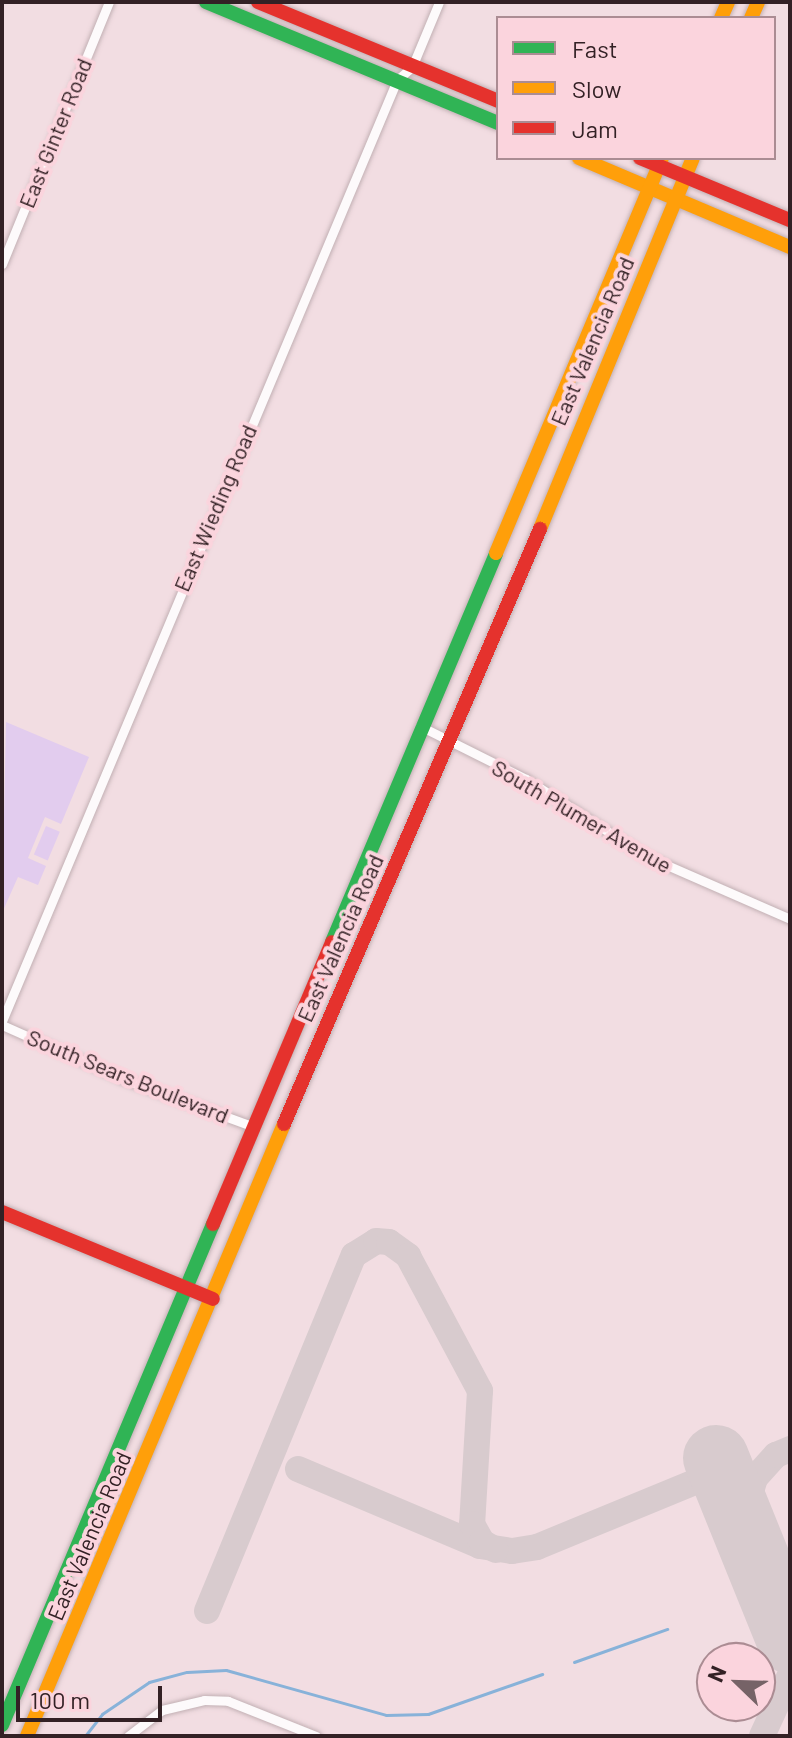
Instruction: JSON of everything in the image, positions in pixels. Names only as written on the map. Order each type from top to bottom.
[{"type":"main road","points":[[206,2],[496,122]]},
{"type":"main road","points":[[258,2],[496,100]]},
{"type":"main road","points":[[584,160],[790,247]]},
{"type":"main road","name":"East Valencia Road","points":[[27,1736],[318,1043],[451,743],[692,160]]},
{"type":"main road","points":[[661,162],[685,177],[790,220]]},
{"type":"main road","name":"East Valencia Road","points":[[2,1725],[420,726],[661,162]]},
{"type":"main road","points":[[543,437],[571,448]]},
{"type":"main road","points":[[2,1212],[213,1299]]},
{"type":"main road","points":[[72,1558],[99,1569]]},
{"type":"street","name":"East Ginter Road","points":[[2,264],[109,2]]},
{"type":"street","name":"East Wieding Road","points":[[2,1023],[397,80],[412,67],[439,2]]},
{"type":"street","name":"South Plumer Avenue","points":[[420,726],[526,779],[646,856],[790,919]]},
{"type":"street","name":"South Sears Boulevard","points":[[2,1023],[121,1078],[254,1127]]},
{"type":"street","points":[[128,1736],[162,1710],[204,1700],[228,1701],[316,1736]]},
{"type":"shaded area","points":[[6,722],[89,757],[61,824],[45,817],[28,858],[46,866],[38,885],[18,877],[2,913]]},
{"type":"shaded area","points":[[46,826],[60,832],[48,860],[34,855]]},
{"type":"waterway","points":[[574,1662],[667,1629]]},
{"type":"waterway","points":[[85,1736],[102,1714],[149,1682],[187,1672],[226,1670],[386,1715],[428,1714],[542,1674]]},
{"type":"taxiway","points":[[207,1611],[354,1255],[376,1241],[389,1242],[408,1256],[480,1391],[472,1524],[482,1542],[496,1550]]},
{"type":"taxiway","points":[[742,1522],[755,1478],[776,1455],[790,1449]]},
{"type":"taxiway","points":[[298,1469],[480,1546],[512,1551],[537,1547],[721,1471]]},
{"type":"taxiway","points":[[786,1631],[790,1652]]},
{"type":"taxiway","points":[[762,1736],[790,1675]]},
{"type":"runway","points":[[716,1458],[790,1641]]},
{"type":"traffic: fast","points":[[206,2],[496,122]]},
{"type":"traffic: fast","points":[[332,942],[496,553]]},
{"type":"traffic: fast","points":[[2,1725],[213,1224]]},
{"type":"traffic: slow","points":[[722,16],[728,2]]},
{"type":"traffic: slow","points":[[752,16],[758,2]]},
{"type":"traffic: slow","points":[[584,160],[790,247]]},
{"type":"traffic: slow","points":[[496,553],[661,160]]},
{"type":"traffic: slow","points":[[540,529],[692,160]]},
{"type":"traffic: slow","points":[[27,1736],[284,1124]]},
{"type":"traffic: jam","points":[[258,2],[496,100]]},
{"type":"traffic: jam","points":[[645,160],[790,220]]},
{"type":"traffic: jam","points":[[284,1124],[540,529]]},
{"type":"traffic: jam","points":[[213,1224],[332,942]]},
{"type":"traffic: jam","points":[[2,1212],[213,1299]]}]
